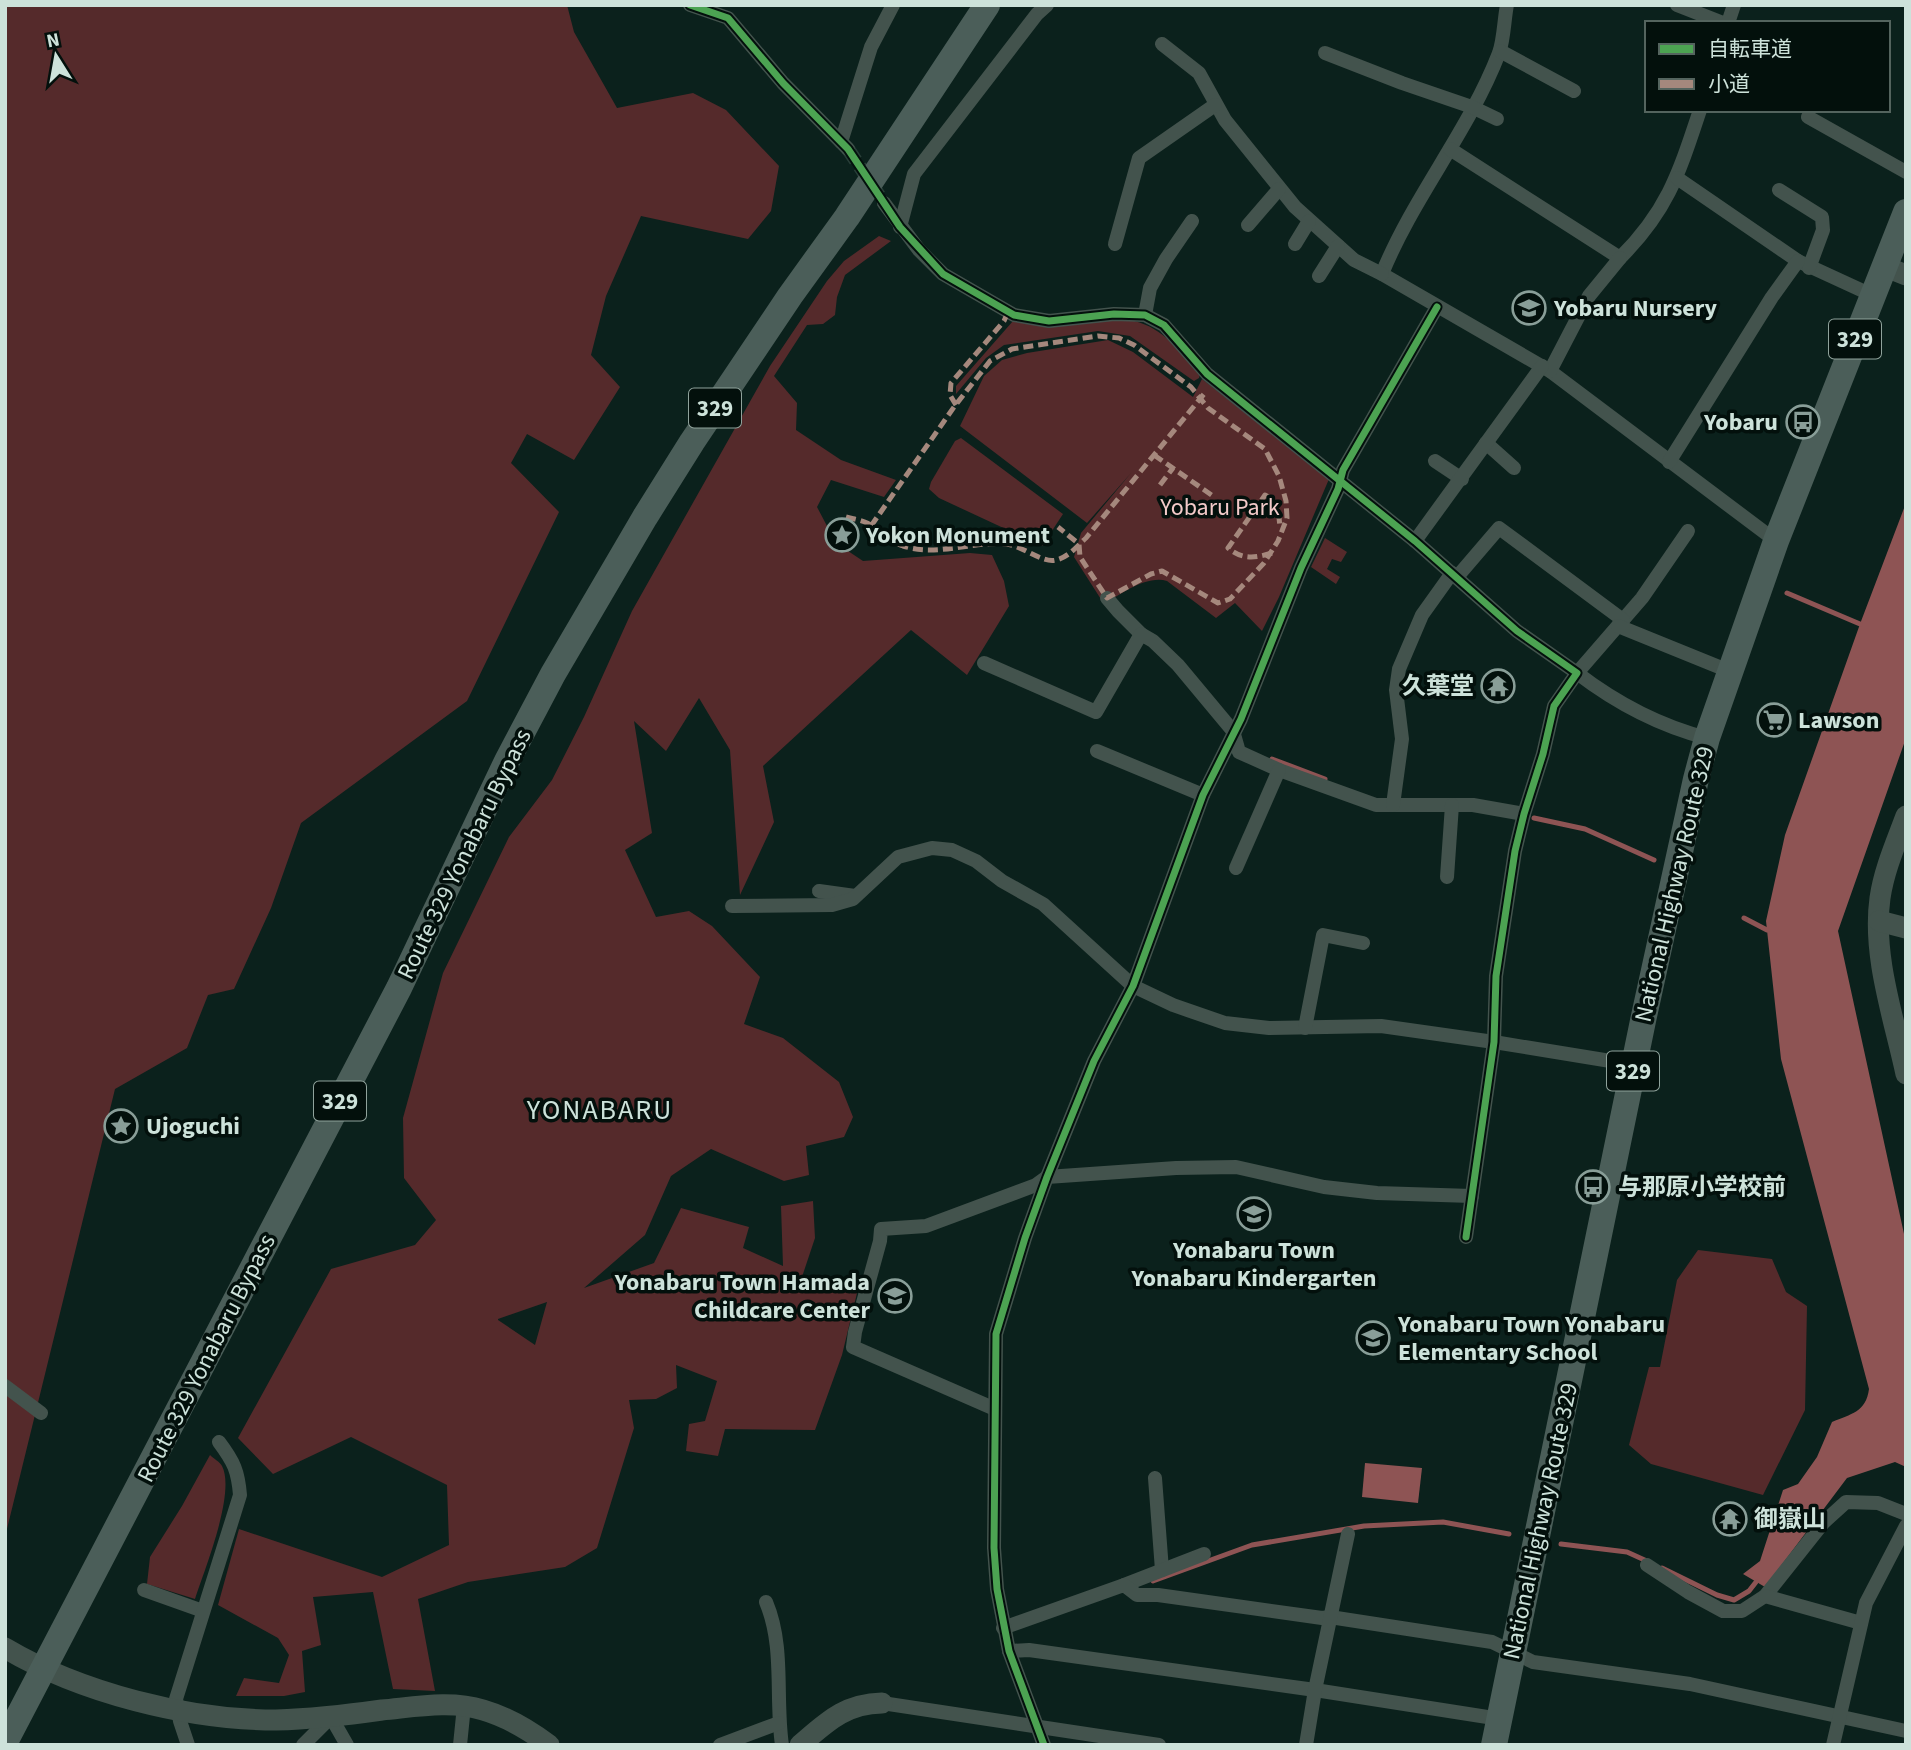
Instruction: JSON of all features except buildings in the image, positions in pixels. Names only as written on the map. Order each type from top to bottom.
[{"type":"highway","name":"Route 329 Yonabaru Bypass","points":[[5,1741],[399,988],[507,761],[593,606],[645,517],[738,372],[847,217],[987,5]]},
{"type":"highway","name":"National Highway Route 329","points":[[1497,1732],[1675,868],[1707,738],[1776,541],[1825,412],[1874,296],[1896,271],[1906,212]]},
{"type":"street","points":[[690,5],[728,18],[783,83],[844,146],[871,47],[893,5]]},
{"type":"street","points":[[900,227],[914,174],[1037,14],[1047,5]]},
{"type":"street","points":[[1382,274],[1393,247],[1450,149],[1500,51],[1507,5]]},
{"type":"street","points":[[1677,5],[1730,19]]},
{"type":"street","points":[[1161,44],[1199,73],[1215,105],[1279,189],[1309,221],[1354,260],[1546,369],[1776,541]]},
{"type":"street","points":[[1500,51],[1574,91]]},
{"type":"street","points":[[1325,53],[1472,107],[1497,119]]},
{"type":"street","points":[[1115,244],[1139,158],[1215,105]]},
{"type":"street","points":[[1415,541],[1486,443],[1546,369],[1588,296],[1655,218],[1677,178],[1699,112]]},
{"type":"street","points":[[1808,117],[1906,172]]},
{"type":"street","points":[[1450,149],[1620,258]]},
{"type":"street","points":[[1677,178],[1804,265],[1874,296]]},
{"type":"street","points":[[1248,225],[1279,189]]},
{"type":"street","points":[[1670,462],[1772,297],[1804,265],[1823,230],[1822,217],[1779,190]]},
{"type":"street","points":[[884,203],[900,227],[943,274],[1014,314],[1049,321],[1114,314],[1145,315],[1164,325],[1207,374],[1415,541],[1517,631],[1608,696],[1686,733],[1707,738]]},
{"type":"street","points":[[1145,315],[1150,288],[1192,221]]},
{"type":"street","points":[[1295,244],[1309,221]]},
{"type":"street","points":[[1319,276],[1338,246]]},
{"type":"street","points":[[1044,1745],[1003,1628],[994,1548],[996,1334],[1047,1177],[1094,1061],[1133,986],[1203,795],[1241,719],[1296,579],[1338,489],[1343,470],[1437,307]]},
{"type":"street","points":[[1486,443],[1514,468]]},
{"type":"street","points":[[1435,461],[1462,479]]},
{"type":"street","points":[[1393,805],[1402,739],[1396,690],[1399,669],[1422,615],[1454,575],[1499,528],[1621,623],[1729,671]]},
{"type":"street","points":[[1466,1237],[1494,1042],[1496,976],[1515,851],[1544,754],[1554,706],[1577,673],[1642,598],[1688,531]]},
{"type":"street","points":[[1107,597],[1141,634],[1153,641],[1178,664],[1233,731],[1239,752],[1279,770],[1376,805],[1496,807],[1524,814]]},
{"type":"street","points":[[984,663],[1096,712],[1141,634]]},
{"type":"street","points":[[1097,751],[1203,795]]},
{"type":"street","points":[[1236,868],[1279,770]]},
{"type":"street","points":[[1447,877],[1452,805]]},
{"type":"street","points":[[1906,816],[1885,878],[1879,921],[1885,978],[1906,1074]]},
{"type":"street","points":[[732,906],[832,905],[853,899],[898,857],[932,848],[952,850],[1043,904],[1133,986],[1173,1006],[1224,1023],[1269,1028],[1381,1027],[1634,1065]]},
{"type":"street","points":[[819,891],[857,896]]},
{"type":"street","points":[[1879,921],[1906,928]]},
{"type":"street","points":[[1305,1028],[1323,935],[1363,943]]},
{"type":"street","points":[[995,1409],[853,1347],[881,1228],[916,1228],[935,1223],[1036,1185],[1047,1177],[1190,1167],[1236,1167],[1324,1186],[1377,1193],[1472,1196]]},
{"type":"street","points":[[5,1386],[41,1413]]},
{"type":"street","points":[[188,1745],[176,1699],[240,1495],[239,1476],[233,1460],[219,1443]]},
{"type":"street","points":[[1155,1478],[1162,1570]]},
{"type":"street","points":[[1647,1565],[1723,1611],[1741,1611],[1765,1595],[1824,1522],[1846,1502],[1878,1503],[1906,1514]]},
{"type":"street","points":[[1833,1745],[1866,1603],[1906,1526]]},
{"type":"street","points":[[1306,1745],[1348,1534]]},
{"type":"street","points":[[1003,1628],[1204,1554]]},
{"type":"street","points":[[1124,1585],[1137,1595],[1158,1595],[1322,1618],[1331,1617],[1492,1642],[1533,1662],[1690,1684],[1906,1731]]},
{"type":"street","points":[[144,1590],[203,1611]]},
{"type":"street","points":[[1765,1595],[1861,1623]]},
{"type":"street","points":[[766,1602],[773,1617],[780,1686],[779,1723],[782,1745]]},
{"type":"street","points":[[5,1648],[43,1668],[116,1696],[178,1710],[274,1720],[331,1717],[433,1705],[464,1706],[498,1714],[526,1728],[549,1745]]},
{"type":"street","points":[[1009,1651],[1029,1650],[1315,1690],[1497,1732]]},
{"type":"street","points":[[800,1745],[836,1715],[853,1707],[882,1703],[1159,1745]]},
{"type":"street","points":[[460,1745],[464,1706]]},
{"type":"street","points":[[303,1745],[331,1717]]},
{"type":"street","points":[[331,1717],[348,1745]]},
{"type":"street","points":[[720,1745],[779,1723]]},
{"type":"green space","points":[[5,5],[567,5],[574,32],[617,108],[693,93],[726,110],[779,166],[771,211],[748,239],[641,216],[606,296],[591,355],[620,387],[574,460],[527,434],[511,463],[559,512],[467,701],[301,823],[271,908],[234,989],[208,995],[187,1048],[115,1089],[5,1537]]},
{"type":"green space","points":[[879,236],[891,241],[845,275],[837,297],[835,315],[823,324],[807,325],[774,376],[797,403],[796,430],[841,460],[896,480],[884,497],[831,480],[817,507],[836,543],[863,561],[970,553],[992,555],[1004,581],[1009,606],[967,675],[911,630],[763,766],[774,822],[740,895],[730,750],[699,698],[666,751],[634,721],[652,833],[625,850],[656,917],[689,911],[712,926],[760,977],[744,1024],[783,1038],[839,1082],[853,1117],[844,1137],[806,1146],[809,1175],[784,1181],[711,1149],[671,1176],[645,1235],[584,1288],[654,1263],[681,1208],[749,1227],[743,1248],[783,1266],[781,1206],[813,1201],[815,1238],[802,1277],[857,1293],[842,1355],[815,1430],[725,1429],[718,1456],[686,1451],[689,1424],[705,1421],[717,1381],[676,1365],[677,1388],[656,1399],[629,1400],[634,1428],[597,1548],[565,1567],[468,1582],[418,1599],[435,1691],[393,1689],[373,1592],[313,1597],[321,1645],[302,1651],[305,1692],[284,1696],[236,1696],[244,1678],[279,1683],[289,1655],[278,1638],[218,1605],[239,1529],[382,1577],[449,1545],[447,1485],[351,1437],[273,1474],[238,1438],[331,1269],[415,1245],[436,1220],[404,1178],[403,1118],[443,973],[509,837],[552,780],[632,611],[770,366],[827,281],[844,261]],"holes":[[[547,1302],[535,1345],[498,1320],[498,1319]]]},
{"type":"green space","points":[[1013,321],[1134,321],[1145,324],[1171,342],[1200,374],[1199,378],[1194,381],[1130,336],[1098,331],[1004,345],[986,358],[956,394],[956,386]]},
{"type":"green space","name":"Yobaru Park","points":[[1108,340],[1133,352],[1193,397],[1202,379],[1329,479],[1262,631],[1235,603],[1216,618],[1167,581],[1143,583],[1104,604],[1074,557],[1081,533],[1131,473],[1087,523],[960,426],[984,376],[1002,360],[1027,353]]},
{"type":"green space","points":[[961,438],[1063,514],[1042,546],[939,498],[929,489],[955,441]]},
{"type":"green space","points":[[1325,538],[1347,552],[1341,562],[1332,559],[1327,569],[1340,577],[1336,584],[1311,567]]},
{"type":"green space","points":[[1698,1250],[1772,1259],[1786,1292],[1807,1306],[1805,1410],[1763,1495],[1651,1464],[1629,1445],[1649,1367],[1660,1367],[1677,1280]]},
{"type":"green space","points":[[210,1455],[222,1466],[225,1494],[217,1532],[195,1599],[147,1584],[150,1557]]},
{"type":"shaded area","points":[[1906,503],[1906,738],[1838,931],[1906,1243],[1906,1467],[1895,1462],[1847,1478],[1765,1587],[1743,1574],[1760,1561],[1783,1490],[1798,1484],[1817,1457],[1832,1422],[1861,1407],[1869,1389],[1781,1059],[1766,921],[1785,835]]},
{"type":"shaded area","points":[[1365,1463],[1422,1468],[1418,1503],[1362,1497]]},
{"type":"waterway","points":[[1787,593],[1860,624]]},
{"type":"waterway","points":[[1272,759],[1325,779]]},
{"type":"waterway","points":[[1534,818],[1585,829],[1654,860]]},
{"type":"waterway","points":[[1744,918],[1767,930]]},
{"type":"waterway","points":[[1153,1581],[1252,1545],[1364,1526],[1443,1522],[1509,1534]]},
{"type":"waterway","points":[[1561,1544],[1627,1552],[1649,1562]]},
{"type":"waterway","points":[[1662,1568],[1717,1595],[1734,1600],[1749,1591],[1756,1582]]},
{"type":"tunnel","points":[[848,149],[884,203]]},
{"type":"marked path","points":[[956,405],[950,395],[951,383],[1004,321],[1008,312]]},
{"type":"marked path","points":[[871,526],[954,407],[990,361],[1012,349],[1098,336],[1119,338],[1134,345],[1191,387],[1208,408],[1265,449],[1279,476],[1286,501],[1287,518],[1278,541],[1264,563],[1230,599],[1218,603],[1162,571],[1151,574],[1107,598],[1080,557],[1079,544],[1058,527]]},
{"type":"marked path","points":[[846,517],[867,523],[897,544],[916,549],[1006,544],[1051,561],[1061,559],[1086,538],[1204,394]]},
{"type":"marked path","points":[[1154,455],[1213,496]]},
{"type":"marked path","points":[[1160,485],[1173,468]]},
{"type":"marked path","points":[[1272,553],[1249,557],[1239,555],[1228,548],[1265,495],[1275,505],[1280,528]]},
{"type":"cycle path","points":[[690,5],[728,18],[783,83],[848,149],[900,227],[943,274],[1014,315],[1049,321],[1114,314],[1145,315],[1164,325],[1207,374],[1415,541],[1517,631],[1577,673],[1554,706],[1515,851],[1496,976],[1494,1042],[1466,1237]]},
{"type":"cycle path","points":[[1044,1745],[1009,1651],[997,1589],[994,1548],[996,1334],[1047,1177],[1094,1061],[1133,986],[1203,795],[1241,719],[1301,568],[1338,489],[1343,470],[1437,307]]},
{"type":"place","name":"Yobaru Nursery","points":[[1529,308]]},
{"type":"place","name":"Yobaru","points":[[1803,422]]},
{"type":"place","name":"Yokon Monument","points":[[842,535]]},
{"type":"place","name":"久葉堂","points":[[1498,686]]},
{"type":"place","name":"Lawson","points":[[1774,720]]},
{"type":"place","name":"Ujoguchi","points":[[121,1126]]},
{"type":"place","name":"与那原小学校前","points":[[1593,1187]]},
{"type":"place","name":"Yonabaru Town Yonabaru Kindergarten","points":[[1254,1214]]},
{"type":"place","name":"Yonabaru Town Hamada Childcare Center","points":[[895,1296]]},
{"type":"place","name":"Yonabaru Town Yonabaru Elementary School","points":[[1373,1338]]},
{"type":"place","name":"御嶽山","points":[[1730,1519]]},
{"type":"district","name":"YONABARU","points":[[600,1109]]}]
